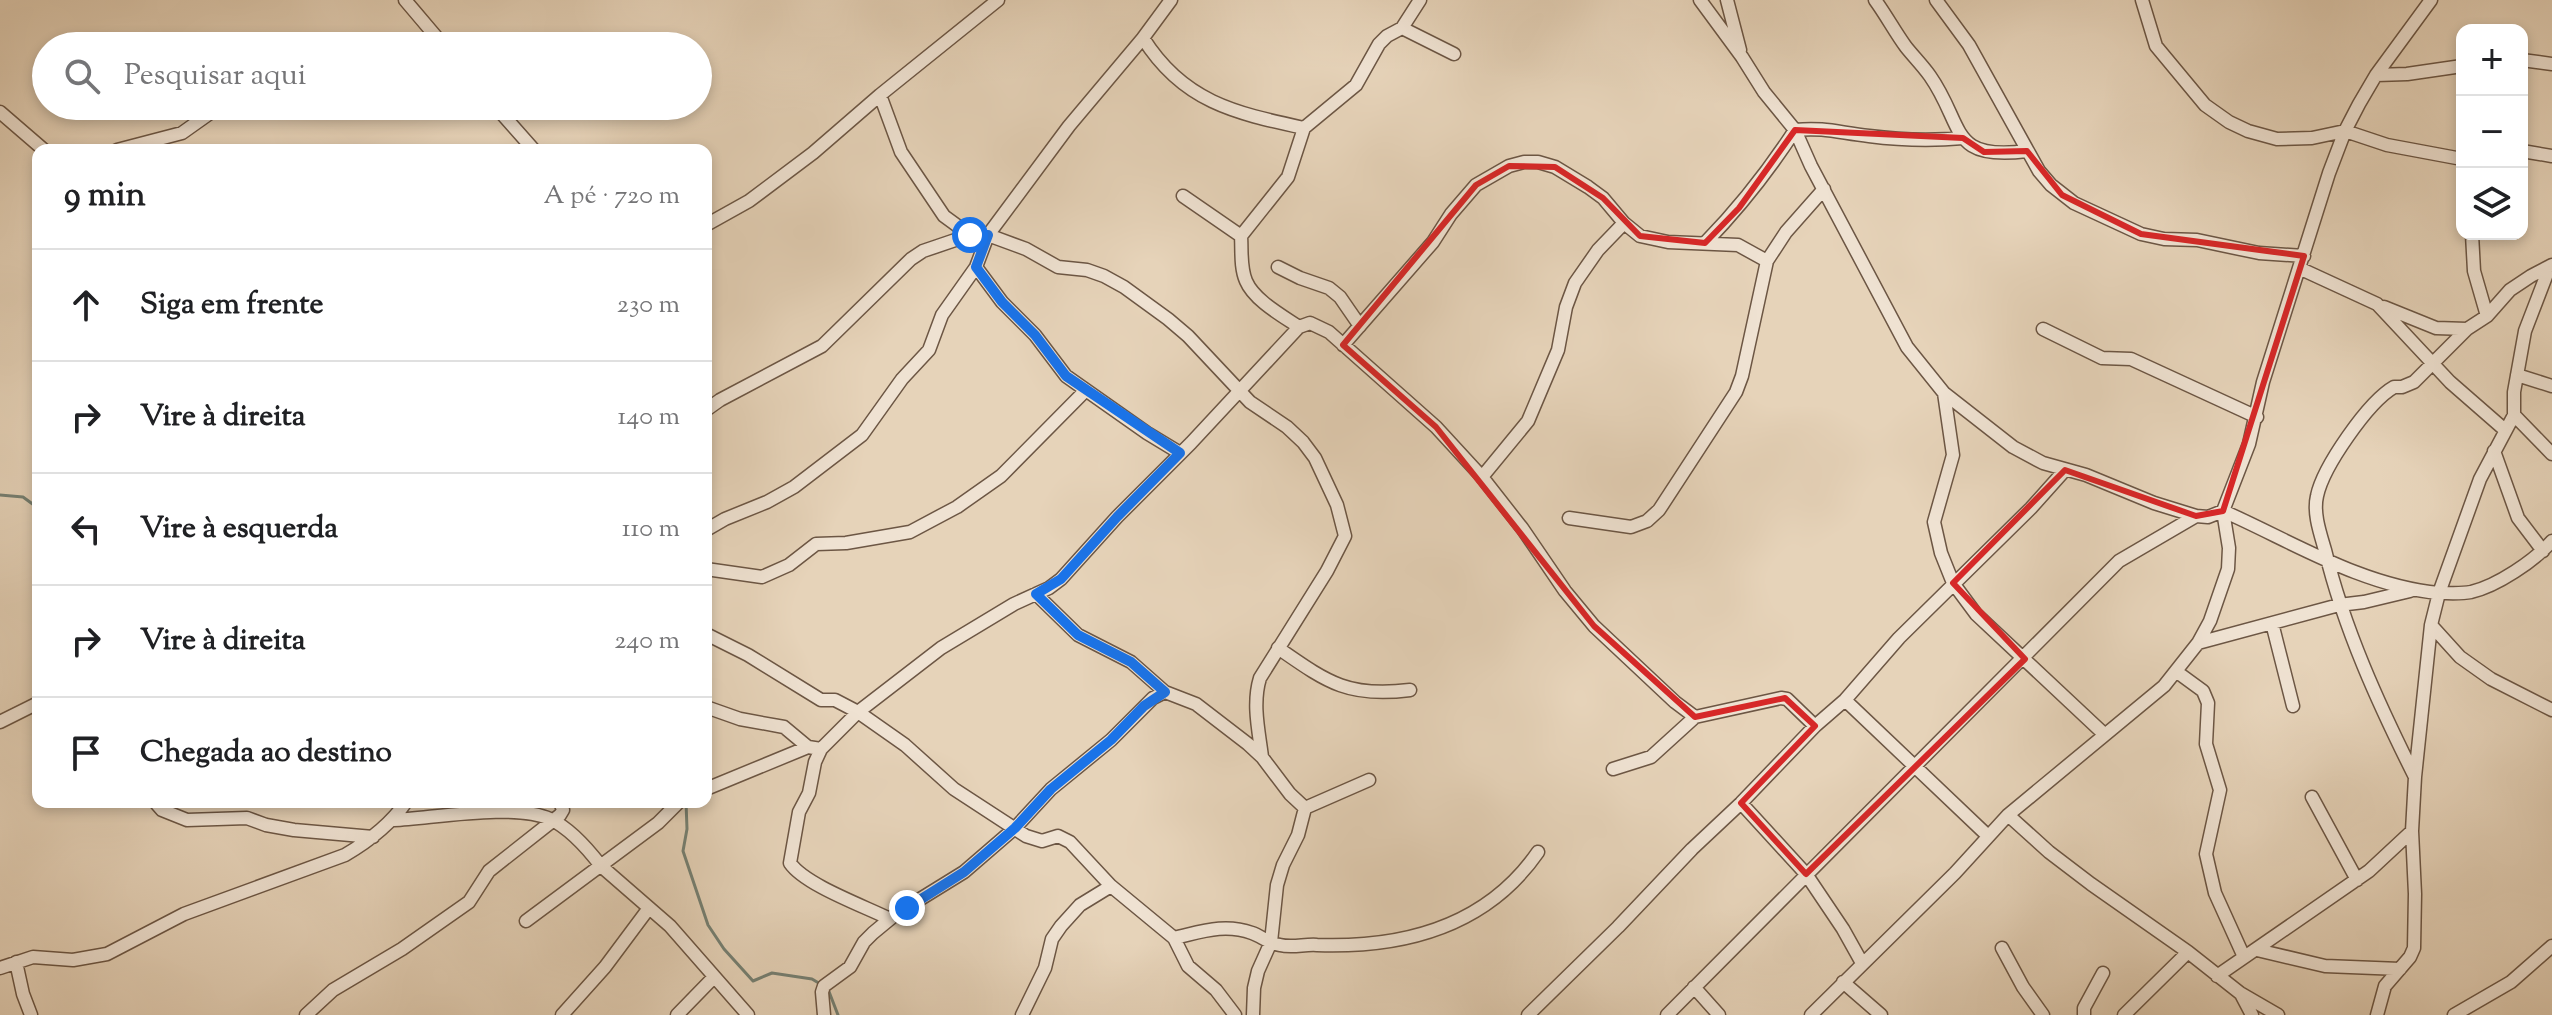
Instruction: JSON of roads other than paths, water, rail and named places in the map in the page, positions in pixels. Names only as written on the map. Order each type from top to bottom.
[{"type":"street","points":[[405,0],[432,32]]},
{"type":"street","points":[[712,222],[749,201],[813,153],[998,0]]},
{"type":"street","points":[[712,527],[794,487],[862,435],[902,379],[929,350],[942,315],[976,267],[988,235],[1069,126],[1171,0]]},
{"type":"street","points":[[1299,327],[1254,293],[1246,281],[1241,236],[1288,177],[1304,128],[1356,85],[1379,44],[1402,28],[1420,0]]},
{"type":"street","points":[[1700,0],[1764,92],[1795,130],[1907,347],[1944,393],[2013,447],[2043,463],[2113,484],[2154,503],[2196,516],[2208,517],[2223,511],[2327,560],[2410,591],[2439,593],[2470,592],[2489,586],[2548,546],[2518,518],[2494,451]]},
{"type":"street","points":[[1727,0],[1742,57]]},
{"type":"street","points":[[1875,0],[1931,78],[1963,138],[1984,152],[2002,154],[2027,151]]},
{"type":"street","points":[[1936,0],[1965,37],[2039,171],[2062,195],[2141,234],[2164,239],[2197,240],[2259,253],[2304,256]]},
{"type":"street","points":[[2142,0],[2156,46],[2215,114],[2248,131],[2277,139],[2312,138],[2345,131],[2408,150],[2456,158]]},
{"type":"street","points":[[1811,1015],[1955,873],[2008,815],[2149,698],[2177,672],[2198,643],[2210,621],[2228,569],[2229,548],[2223,511],[2249,444],[2263,382],[2345,131],[2376,75],[2431,0]]},
{"type":"street","points":[[1402,28],[1454,54]]},
{"type":"street","points":[[1143,38],[1168,72],[1199,97],[1264,120],[1304,128]]},
{"type":"street","points":[[2528,61],[2552,64]]},
{"type":"street","points":[[2376,75],[2456,67]]},
{"type":"street","points":[[880,95],[901,152],[944,216],[970,235]]},
{"type":"street","points":[[0,112],[37,144]]},
{"type":"street","points":[[140,144],[182,133],[200,120]]},
{"type":"street","points":[[507,120],[529,144]]},
{"type":"street","points":[[1795,130],[1820,128],[1871,137],[1925,141],[1963,138]]},
{"type":"street","points":[[1705,243],[1739,208],[1795,130]]},
{"type":"street","points":[[2528,152],[2552,156]]},
{"type":"street","points":[[1343,345],[1433,242],[1451,214],[1476,185],[1509,166],[1524,162],[1555,167],[1603,198],[1640,236],[1652,240],[1738,245],[1767,261]]},
{"type":"street","points":[[1569,518],[1631,527],[1647,521],[1659,510],[1736,392],[1767,261],[1786,232],[1824,189]]},
{"type":"street","points":[[1183,196],[1241,236]]},
{"type":"street","points":[[1482,477],[1528,421],[1558,350],[1566,307],[1575,283],[1598,250],[1624,223]]},
{"type":"street","points":[[712,406],[822,346],[923,251],[970,235],[988,235],[1026,249],[1058,267],[1087,270],[1124,287],[1188,336],[1250,402],[1303,442],[1323,474],[1345,530],[1345,536],[1327,571],[1260,678],[1256,713],[1262,757]]},
{"type":"street","points":[[2472,240],[2474,271],[2487,316]]},
{"type":"street","points":[[2415,777],[2339,605],[2316,507],[2317,495],[2338,452],[2373,403],[2394,387],[2414,382],[2467,329],[2487,316],[2510,290],[2551,265]]},
{"type":"street","points":[[2377,1015],[2385,986],[2414,948],[2412,831],[2431,625],[2474,494],[2514,415],[2514,392],[2525,331],[2551,265]]},
{"type":"street","points":[[976,267],[1066,376],[1180,453]]},
{"type":"street","points":[[1278,267],[1329,288],[1340,297],[1360,326]]},
{"type":"street","points":[[2301,269],[2436,328],[2467,329]]},
{"type":"street","points":[[2377,304],[2450,382],[2505,430]]},
{"type":"street","points":[[712,787],[814,748],[941,648],[1061,579],[1299,327],[1310,323],[1343,345],[1436,427],[1482,477],[1594,626],[1695,717]]},
{"type":"street","points":[[2043,329],[2102,358],[2131,359],[2257,417]]},
{"type":"street","points":[[2517,375],[2552,386]]},
{"type":"street","points":[[712,570],[762,577],[789,565],[816,544],[886,538],[920,527],[957,507],[1001,476],[1086,390]]},
{"type":"street","points":[[1944,393],[1953,455],[1934,522],[1941,553],[1953,583],[1976,614],[2104,734]]},
{"type":"street","points":[[2514,415],[2552,454]]},
{"type":"street","points":[[1528,1015],[1815,726],[1845,700],[1899,638],[2031,508],[2065,470]]},
{"type":"street","points":[[1667,1015],[2025,659],[2119,561],[2196,516]]},
{"type":"street","points":[[2198,643],[2339,605],[2410,591]]},
{"type":"street","points":[[1036,594],[1078,635],[1131,662],[1165,692],[1196,704],[1262,757],[1290,794],[1305,808]]},
{"type":"street","points":[[2272,623],[2293,706]]},
{"type":"street","points":[[2431,625],[2460,657],[2552,710]]},
{"type":"street","points":[[712,637],[748,655],[821,700],[835,700],[858,712],[905,745],[954,789],[1035,840],[1058,836],[1070,842],[1111,886],[1174,938],[1188,966],[1216,990],[1235,1015]]},
{"type":"street","points":[[1278,648],[1319,677],[1349,689],[1368,693],[1410,690]]},
{"type":"street","points":[[2177,672],[2203,691],[2208,703],[2206,744],[2220,790],[2206,854],[2215,893],[2244,957]]},
{"type":"street","points":[[824,1015],[824,986],[843,974],[864,942],[890,919],[958,878],[1015,828],[1051,789],[1111,740],[1144,706],[1165,692]]},
{"type":"street","points":[[1613,769],[1651,757],[1695,717],[1781,698],[1787,699],[1815,726]]},
{"type":"street","points":[[1845,700],[1988,836]]},
{"type":"street","points":[[0,722],[32,706]]},
{"type":"street","points":[[712,709],[740,719],[784,727],[814,748]]},
{"type":"street","points":[[814,748],[815,762],[809,793],[799,812],[790,863],[795,870],[820,886],[890,919]]},
{"type":"street","points":[[1305,808],[1369,780]]},
{"type":"street","points":[[2312,797],[2357,880]]},
{"type":"street","points":[[1741,803],[1806,874],[1862,963]]},
{"type":"street","points":[[160,808],[187,820],[247,818],[294,830],[373,837]]},
{"type":"street","points":[[0,968],[33,957],[73,960],[107,954],[184,914],[333,860],[373,837],[394,820],[402,808]]},
{"type":"street","points":[[306,1015],[333,990],[402,949],[469,902],[489,871],[554,821],[562,808]]},
{"type":"street","points":[[526,921],[658,823],[673,808]]},
{"type":"street","points":[[1253,1015],[1258,971],[1271,942],[1277,885],[1298,835],[1305,808]]},
{"type":"street","points":[[394,820],[504,811],[540,815],[554,821],[670,926],[748,1015]]},
{"type":"street","points":[[2008,815],[2091,884],[2240,993],[2278,1015]]},
{"type":"street","points":[[2217,976],[2357,880],[2412,831]]},
{"type":"street","points":[[1174,938],[1223,927],[1255,934],[1280,945],[1334,946],[1388,942],[1456,922],[1482,909],[1519,875],[1538,852]]},
{"type":"street","points":[[1022,1015],[1045,968],[1052,939],[1080,905],[1111,886]]},
{"type":"street","points":[[562,1015],[605,967],[649,908]]},
{"type":"street","points":[[2454,1015],[2511,982],[2552,946]]},
{"type":"street","points":[[2002,948],[2023,987],[2043,1015]]},
{"type":"street","points":[[2257,950],[2325,966],[2400,969]]},
{"type":"street","points":[[2124,1015],[2188,952]]},
{"type":"street","points":[[16,962],[31,1015]]},
{"type":"street","points":[[2084,1015],[2084,1008],[2103,973]]},
{"type":"street","points":[[677,1015],[714,977]]},
{"type":"street","points":[[1843,982],[1881,1015]]},
{"type":"street","points":[[1694,987],[1719,1015]]},
{"type":"street","points":[[2240,993],[2252,1015]]},
{"type":"waterway","points":[[0,495],[23,497],[32,504]]},
{"type":"waterway","points":[[686,808],[683,851],[708,925],[724,949],[753,981],[772,973],[812,979],[822,985]]},
{"type":"waterway","points":[[828,989],[838,1015]]}]
